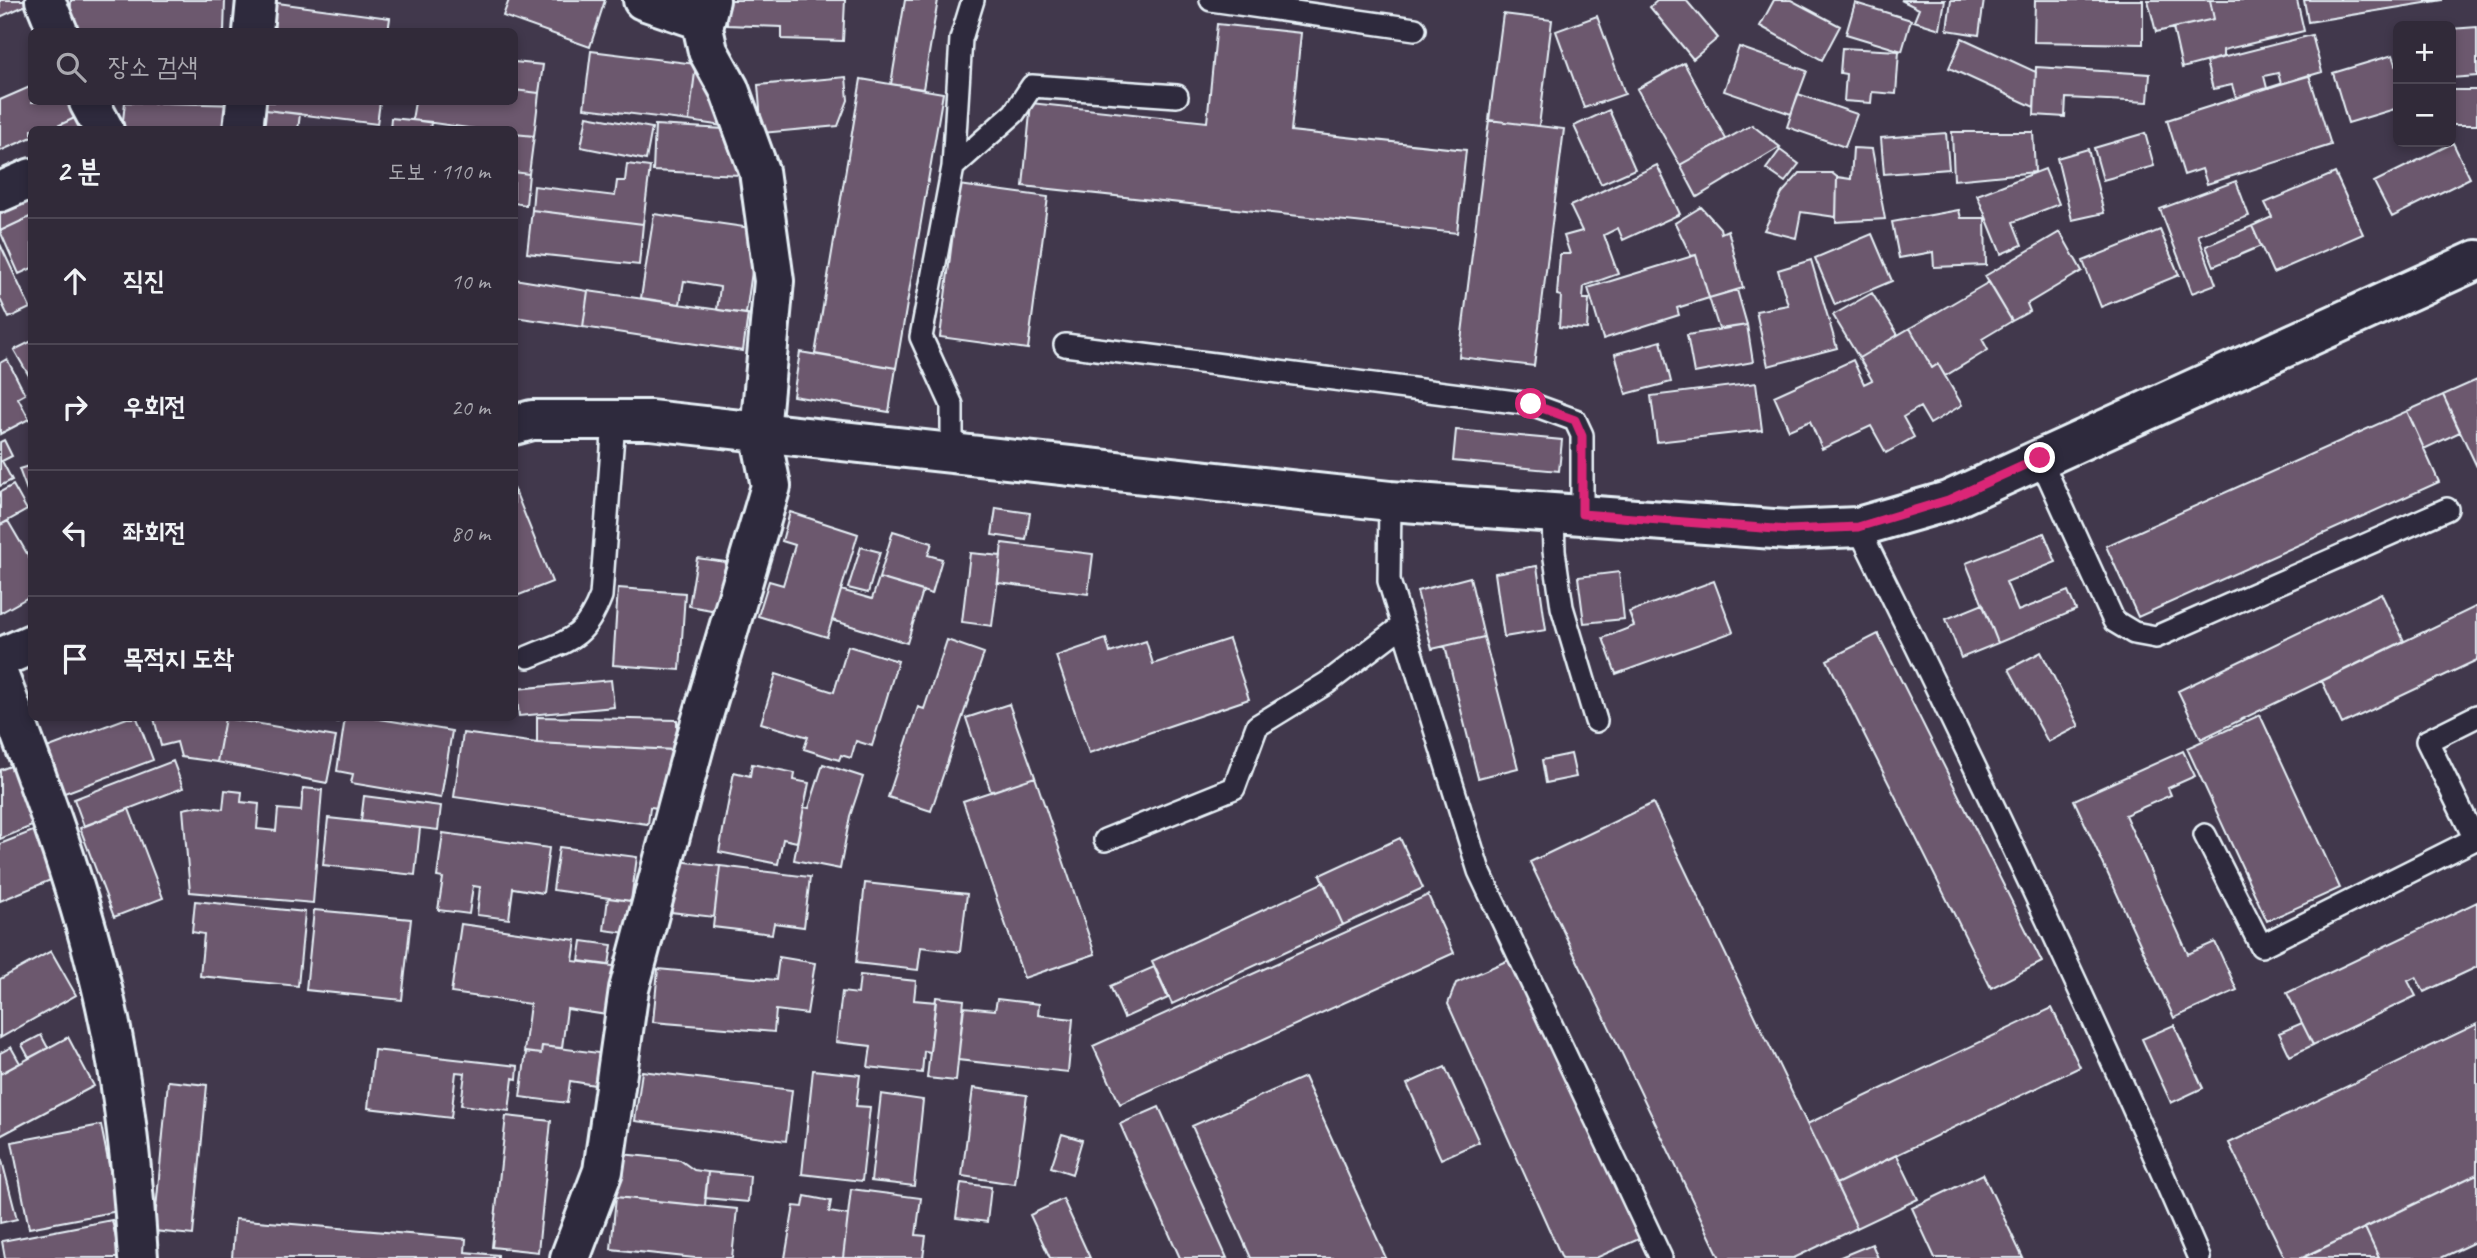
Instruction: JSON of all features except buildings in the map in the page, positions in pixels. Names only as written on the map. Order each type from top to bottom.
[{"type":"street","points":[[45,0],[56,28]]},
{"type":"street","points":[[253,28],[256,0]]},
{"type":"street","points":[[570,1258],[604,1171],[629,989],[694,747],[771,486],[760,432],[774,281],[759,171],[729,89],[708,51],[707,10],[643,0]]},
{"type":"street","points":[[91,105],[102,126]]},
{"type":"street","points":[[243,126],[246,105]]},
{"type":"street","points":[[0,192],[28,180]]},
{"type":"street","points":[[520,416],[614,421],[650,420],[1390,501],[1788,530],[1858,527],[1948,500],[2477,260]]},
{"type":"street","points":[[0,658],[28,646]]},
{"type":"street","points":[[0,679],[39,782],[93,957],[117,1060],[138,1258]]},
{"type":"lane","points":[[952,453],[952,405],[921,337],[953,167],[961,38],[973,0]]},
{"type":"lane","points":[[1211,0],[1415,29]]},
{"type":"lane","points":[[953,167],[1014,113],[1032,86],[1177,96]]},
{"type":"lane","points":[[1065,345],[1531,404],[1575,420],[1582,436],[1567,514],[1554,551],[1562,607],[1596,721]]},
{"type":"lane","points":[[528,657],[579,635],[594,615],[601,596],[614,421]]},
{"type":"lane","points":[[2040,458],[2114,621],[2134,634],[2156,637],[2447,509]]},
{"type":"lane","points":[[1390,501],[1389,581],[1479,871],[1661,1258]]},
{"type":"lane","points":[[1858,527],[1928,669],[2133,1107],[2199,1258]]},
{"type":"lane","points":[[1105,840],[1234,788],[1257,726],[1327,682],[1403,625]]},
{"type":"lane","points":[[2205,835],[2261,946],[2476,839],[2427,741],[2477,716]]},
{"type":"route","points":[[1531,404],[1575,420],[1582,436],[1582,514],[1788,530],[1858,527],[1948,500],[2040,458]]}]
